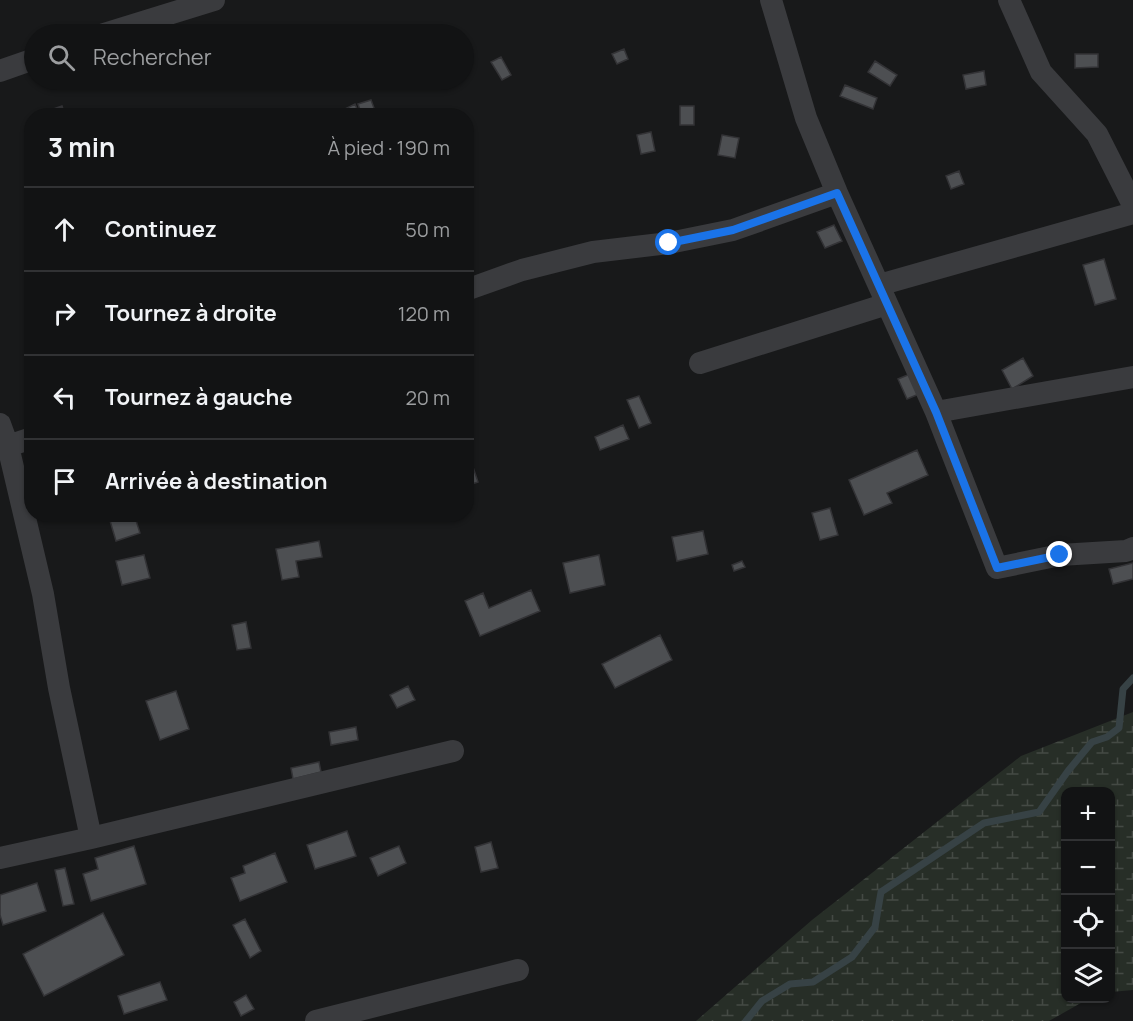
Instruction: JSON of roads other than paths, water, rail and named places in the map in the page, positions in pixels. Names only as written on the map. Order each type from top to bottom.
[{"type":"street","points":[[136,24],[214,0]]},
{"type":"street","points":[[771,0],[806,118],[837,193],[936,412],[997,568],[1060,555],[1126,551],[1133,548]]},
{"type":"street","points":[[1009,0],[1041,72],[1097,134],[1133,205]]},
{"type":"street","points":[[0,71],[24,63]]},
{"type":"street","points":[[474,287],[522,270],[593,252],[669,243],[733,230],[837,193]]},
{"type":"street","points":[[700,363],[883,294],[1133,213]]},
{"type":"street","points":[[936,412],[1133,376]]},
{"type":"street","points":[[0,424],[4,448],[43,594],[59,688],[91,838]]},
{"type":"street","points":[[4,448],[24,441]]},
{"type":"street","points":[[0,858],[453,751]]},
{"type":"street","points":[[316,1021],[518,970]]},
{"type":"waterway","points":[[746,1021],[762,1001],[790,984],[813,982],[852,957],[875,927],[881,892],[984,823],[1039,812],[1092,742],[1107,737],[1119,728],[1123,689],[1133,678]]}]
